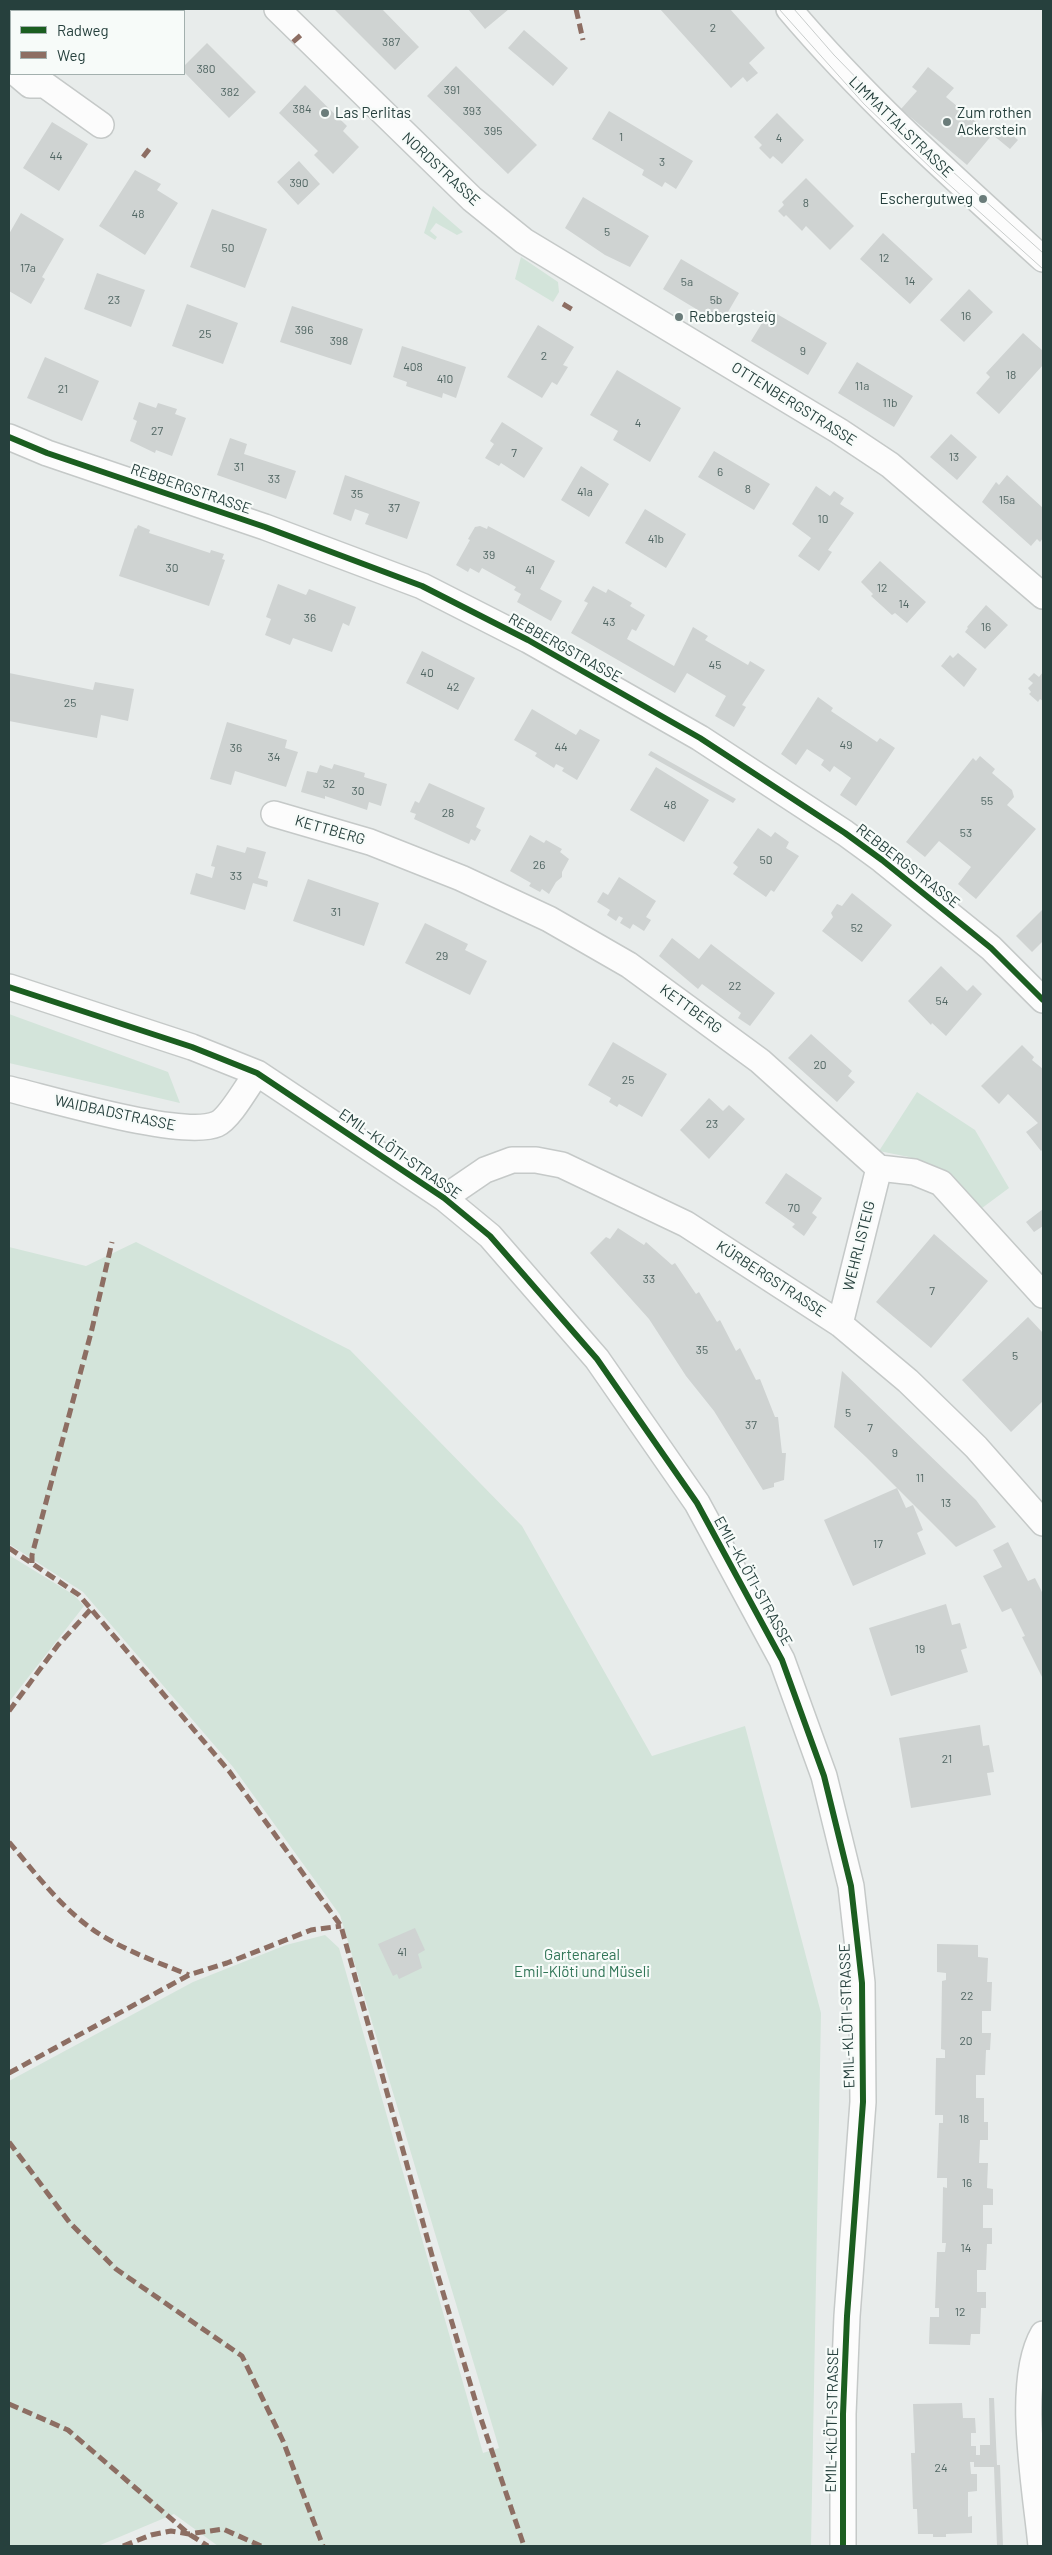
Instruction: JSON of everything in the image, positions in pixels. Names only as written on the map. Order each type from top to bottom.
[{"type":"street","name":"NORDSTRASSE","points":[[277,9],[472,199],[524,241]]},
{"type":"street","name":"LIMMATTALSTRASSE","points":[[789,9],[835,64],[904,132],[1043,259]]},
{"type":"street","points":[[18,75],[30,85],[45,85],[101,125]]},
{"type":"street","name":"OTTENBERGSTRASSE","points":[[524,241],[839,431],[890,465],[1043,596]]},
{"type":"street","name":"REBBERGSTRASSE","points":[[9,437],[47,453],[266,527],[422,586],[528,640],[700,738],[845,833],[882,860],[991,948],[1043,1000]]},
{"type":"street","name":"KETTBERG","points":[[274,814],[370,842],[461,878],[549,919],[629,965],[760,1060],[879,1168]]},
{"type":"street","name":"EMIL-KLÖTI-STRASSE","points":[[9,987],[192,1047],[257,1073],[444,1198],[490,1236],[597,1359],[697,1503],[782,1660],[824,1776],[851,1886],[862,1984],[863,2102],[846,2326],[843,2414],[843,2546]]},
{"type":"street","name":"WAIDBADSTRASSE","points":[[9,1089],[147,1122],[183,1128],[202,1127],[219,1123],[257,1073]]},
{"type":"street","name":"KÜRBERGSTRASSE","points":[[444,1198],[485,1170],[512,1160],[536,1160],[562,1165],[686,1224],[840,1324],[922,1394],[976,1447],[1043,1523]]},
{"type":"street","points":[[879,1168],[914,1172],[940,1183],[1043,1295]]},
{"type":"street","name":"WEHRLISTEIG","points":[[840,1324],[879,1168]]},
{"type":"street","points":[[1041,2546],[1029,2414],[1030,2380],[1038,2342],[1043,2334]]},
{"type":"green space","points":[[433,206],[463,232],[457,235],[436,223],[430,231],[437,237],[435,240],[424,233]]},
{"type":"green space","points":[[521,257],[558,282],[559,292],[553,302],[515,279]]},
{"type":"green space","points":[[9,1014],[168,1072],[180,1103],[9,1063]]},
{"type":"green space","points":[[917,1092],[975,1130],[1009,1188],[978,1211],[945,1174],[909,1157],[879,1151]]},
{"type":"green space","name":"Gartenareal Emil-Klöti und Müseli","points":[[136,1242],[350,1350],[522,1526],[652,1756],[745,1726],[821,2013],[811,2546],[218,2546],[174,2514],[98,2546],[9,2546],[9,2081],[193,1982],[286,1945],[325,1935],[339,1948],[483,2453],[499,2448],[340,1915],[233,1767],[83,1592],[9,1544],[9,1247],[86,1266]]},
{"type":"green space","points":[[9,1555],[74,1595],[84,1606],[9,1702]]},
{"type":"building","points":[[104,9],[173,10],[106,10]]},
{"type":"building","points":[[334,9],[382,9],[419,47],[395,70]]},
{"type":"building","points":[[468,9],[509,9],[485,29]]},
{"type":"building","points":[[660,9],[730,9],[765,48],[749,63],[758,73],[747,82],[743,77],[731,88]]},
{"type":"building","points":[[524,30],[568,68],[553,86],[508,48]]},
{"type":"building","points":[[207,43],[256,92],[229,118],[185,73],[185,65]]},
{"type":"building","points":[[456,66],[537,145],[508,174],[427,96]]},
{"type":"building","name":"Zum rothen Ackerstein","points":[[928,67],[954,88],[946,97],[992,135],[967,165],[901,109],[917,91],[912,87]]},
{"type":"building","points":[[305,85],[347,126],[343,131],[359,147],[333,174],[314,155],[318,151],[279,113]]},
{"type":"building","points":[[609,111],[693,161],[676,189],[665,182],[662,187],[642,175],[644,170],[592,139]]},
{"type":"building","points":[[777,113],[804,140],[782,164],[773,156],[770,159],[759,148],[762,145],[754,137]]},
{"type":"building","points":[[52,122],[88,144],[59,191],[23,168]]},
{"type":"building","points":[[1001,125],[1018,140],[1010,149],[993,135]]},
{"type":"building","points":[[299,161],[320,184],[298,205],[277,182]]},
{"type":"building","points":[[135,170],[161,184],[157,190],[178,203],[145,255],[99,226]]},
{"type":"building","points":[[806,178],[854,226],[830,250],[806,226],[802,231],[786,215],[784,217],[778,211],[784,205],[782,202]]},
{"type":"building","points":[[583,197],[649,236],[630,267],[605,255],[565,228]]},
{"type":"building","points":[[212,209],[267,229],[245,288],[190,267]]},
{"type":"building","points":[[21,213],[64,239],[42,277],[45,279],[31,304],[9,291],[9,234]]},
{"type":"building","points":[[883,233],[933,279],[910,304],[860,259]]},
{"type":"building","points":[[681,259],[739,293],[721,324],[663,289]]},
{"type":"building","points":[[97,273],[145,290],[131,327],[84,309]]},
{"type":"building","points":[[969,289],[993,312],[964,342],[940,320]]},
{"type":"building","points":[[187,304],[238,323],[223,364],[172,346]]},
{"type":"building","points":[[292,306],[363,329],[351,365],[280,342]]},
{"type":"building","points":[[770,310],[827,343],[808,375],[751,341]]},
{"type":"building","points":[[538,325],[574,347],[563,365],[568,367],[557,385],[552,382],[542,398],[507,377]]},
{"type":"building","points":[[1023,333],[1043,351],[1043,365],[999,414],[976,393],[990,377],[986,373]]},
{"type":"building","points":[[402,346],[466,367],[456,398],[443,393],[442,398],[406,386],[407,382],[393,377]]},
{"type":"building","points":[[45,357],[99,381],[82,421],[27,398]]},
{"type":"building","points":[[857,362],[913,396],[894,427],[838,393]]},
{"type":"building","points":[[617,370],[681,408],[650,462],[613,440],[618,431],[590,415]]},
{"type":"building","points":[[139,402],[156,408],[158,403],[177,409],[175,414],[186,418],[172,456],[156,450],[155,453],[130,441],[137,421],[133,419]]},
{"type":"building","points":[[502,422],[543,448],[524,478],[501,463],[499,466],[485,458],[494,444],[490,441]]},
{"type":"building","points":[[951,434],[977,457],[957,480],[930,457]]},
{"type":"building","points":[[230,438],[247,444],[244,454],[296,471],[286,499],[217,475]]},
{"type":"building","points":[[714,451],[770,484],[754,510],[698,477]]},
{"type":"building","points":[[581,466],[609,484],[589,517],[561,500]]},
{"type":"building","points":[[345,475],[420,502],[407,539],[365,524],[369,514],[355,509],[351,521],[333,514]]},
{"type":"building","points":[[1007,475],[1043,508],[1043,538],[1040,542],[1037,539],[1031,546],[982,502],[996,482],[999,485]]},
{"type":"building","points":[[816,486],[830,496],[834,491],[844,498],[840,504],[854,513],[828,550],[832,552],[819,571],[798,556],[811,538],[792,524]]},
{"type":"building","points":[[645,509],[686,534],[666,568],[625,543]]},
{"type":"building","points":[[138,525],[150,530],[149,533],[210,553],[211,550],[224,554],[222,559],[225,560],[209,606],[119,576],[135,528]]},
{"type":"building","points":[[480,526],[487,529],[488,526],[555,561],[540,589],[562,601],[551,621],[517,602],[521,594],[514,590],[516,587],[482,568],[479,573],[470,568],[468,572],[456,565],[475,527]]},
{"type":"building","points":[[880,561],[926,602],[907,623],[895,613],[892,615],[871,596],[873,594],[861,582]]},
{"type":"building","points":[[278,584],[306,595],[309,589],[356,607],[349,626],[343,623],[332,652],[293,638],[290,645],[265,635],[271,619],[266,617]]},
{"type":"building","points":[[593,586],[606,593],[608,589],[632,603],[630,606],[645,615],[636,631],[632,629],[627,639],[674,666],[693,627],[708,636],[705,640],[748,665],[750,661],[765,670],[742,705],[746,707],[734,727],[715,716],[726,696],[687,673],[675,693],[571,633],[588,603],[584,601]]},
{"type":"building","points":[[986,605],[1008,625],[985,649],[965,632]]},
{"type":"building","points":[[422,651],[475,678],[458,710],[406,683]]},
{"type":"building","points":[[958,653],[977,669],[964,687],[941,666],[950,655],[953,658]]},
{"type":"building","points":[[1043,672],[1043,701],[1040,699],[1038,702],[1029,694],[1031,692],[1028,688],[1033,683],[1028,679],[1034,673],[1039,677]]},
{"type":"building","points":[[9,673],[93,690],[95,682],[134,689],[128,721],[101,715],[97,738],[9,721]]},
{"type":"building","points":[[818,697],[833,708],[831,711],[877,742],[880,738],[895,748],[856,806],[840,795],[851,778],[834,766],[830,772],[821,765],[824,760],[807,749],[796,765],[781,754]]},
{"type":"building","points":[[532,709],[576,735],[580,729],[600,740],[577,780],[562,771],[564,768],[556,764],[554,768],[535,756],[537,753],[514,740]]},
{"type":"building","points":[[227,722],[287,740],[285,748],[298,752],[286,787],[235,771],[231,785],[210,779]]},
{"type":"building","points":[[651,751],[736,799],[733,803],[648,755]]},
{"type":"building","points":[[980,756],[995,769],[992,773],[1012,790],[1014,797],[1007,805],[1036,829],[976,899],[958,884],[971,867],[939,841],[925,857],[906,842],[973,758],[976,761]]},
{"type":"building","points":[[334,764],[365,773],[364,777],[387,784],[381,806],[369,802],[367,810],[325,796],[325,799],[301,792],[307,771],[317,773],[320,765],[332,769]]},
{"type":"building","points":[[656,767],[709,800],[684,842],[630,810]]},
{"type":"building","points":[[429,783],[485,808],[476,827],[481,830],[475,841],[471,839],[469,844],[414,819],[416,814],[410,812],[415,801],[419,803]]},
{"type":"building","points":[[758,828],[771,837],[775,832],[789,842],[786,848],[799,856],[774,892],[771,890],[766,897],[733,874],[738,867],[733,863]]},
{"type":"building","points":[[530,835],[544,843],[546,840],[562,849],[560,852],[569,859],[562,872],[562,877],[556,882],[549,894],[542,889],[540,892],[529,886],[531,883],[510,871]]},
{"type":"building","points":[[217,845],[245,853],[247,847],[266,852],[258,878],[268,881],[267,887],[253,883],[245,910],[190,894],[196,873],[212,878],[215,867],[211,866]]},
{"type":"building","points":[[619,877],[656,901],[646,917],[651,920],[644,931],[633,924],[630,929],[620,923],[623,918],[619,916],[616,921],[607,915],[610,910],[597,902],[603,892],[608,895]]},
{"type":"building","points":[[308,879],[379,903],[364,946],[293,921]]},
{"type":"building","points":[[852,893],[892,925],[862,962],[822,931],[833,917],[831,913],[837,904],[842,906]]},
{"type":"building","points":[[1043,909],[1043,941],[1032,952],[1016,936]]},
{"type":"building","points":[[425,923],[468,944],[465,950],[487,961],[470,995],[405,963]]},
{"type":"building","points":[[672,938],[699,959],[711,944],[775,993],[750,1026],[738,1018],[741,1013],[702,984],[698,989],[659,956]]},
{"type":"building","points":[[941,966],[967,991],[973,985],[982,994],[946,1036],[932,1023],[931,1025],[908,1001]]},
{"type":"building","points":[[811,1034],[852,1071],[848,1076],[855,1082],[837,1102],[788,1058]]},
{"type":"building","points":[[613,1042],[667,1074],[642,1117],[619,1104],[617,1107],[609,1102],[611,1098],[588,1085]]},
{"type":"building","points":[[1022,1045],[1034,1057],[1032,1060],[1043,1069],[1043,1149],[1041,1151],[1026,1132],[1038,1123],[1008,1094],[999,1104],[981,1086]]},
{"type":"building","points":[[709,1098],[723,1111],[729,1105],[745,1119],[709,1159],[680,1130]]},
{"type":"building","points":[[786,1173],[822,1198],[812,1213],[817,1217],[804,1236],[792,1227],[795,1224],[765,1203]]},
{"type":"building","points":[[1043,1209],[1043,1226],[1034,1232],[1026,1222]]},
{"type":"building","points":[[618,1228],[644,1245],[646,1242],[672,1265],[675,1263],[696,1294],[699,1292],[717,1322],[720,1320],[736,1351],[740,1348],[756,1380],[760,1379],[775,1417],[778,1417],[782,1453],[786,1453],[784,1480],[774,1483],[774,1487],[763,1490],[714,1411],[686,1376],[649,1319],[590,1253],[606,1237],[610,1239]]},
{"type":"building","points":[[934,1234],[988,1281],[931,1348],[876,1302]]},
{"type":"building","points":[[1028,1317],[1043,1333],[1043,1401],[1011,1432],[962,1380]]},
{"type":"building","points":[[842,1371],[976,1500],[996,1527],[956,1547],[834,1427]]},
{"type":"building","points":[[897,1488],[906,1508],[913,1505],[923,1530],[917,1533],[926,1554],[853,1586],[824,1520]]},
{"type":"building","points":[[1008,1542],[1028,1581],[1035,1578],[1043,1594],[1043,1679],[1022,1637],[1025,1636],[1011,1608],[1002,1612],[983,1576],[1002,1567],[993,1550]]},
{"type":"building","points":[[946,1604],[952,1625],[960,1623],[967,1648],[961,1650],[968,1672],[891,1696],[869,1628]]},
{"type":"building","points":[[980,1725],[983,1746],[989,1745],[994,1772],[987,1773],[991,1795],[911,1808],[899,1738]]},
{"type":"building","points":[[415,1928],[425,1950],[418,1954],[422,1968],[399,1979],[397,1974],[393,1976],[378,1944]]},
{"type":"building","points":[[937,1944],[978,1945],[978,1957],[988,1958],[987,1982],[992,1982],[991,2011],[982,2011],[982,2033],[991,2033],[990,2050],[986,2050],[985,2075],[976,2075],[976,2098],[984,2098],[984,2122],[988,2122],[988,2140],[980,2140],[979,2163],[988,2163],[987,2188],[993,2189],[993,2205],[983,2205],[983,2228],[992,2228],[992,2244],[987,2244],[986,2270],[977,2270],[977,2292],[986,2292],[986,2308],[981,2308],[980,2334],[971,2334],[970,2345],[929,2344],[930,2317],[939,2317],[939,2308],[935,2308],[937,2252],[945,2252],[946,2243],[942,2243],[943,2187],[947,2188],[947,2178],[937,2178],[939,2123],[943,2123],[943,2115],[935,2115],[936,2058],[945,2058],[945,2050],[941,2049],[942,1981],[946,1980],[946,1973],[937,1972]]},
{"type":"building","points":[[989,2398],[994,2398],[997,2465],[1000,2465],[1003,2546],[997,2546],[994,2467],[974,2467],[974,2462],[970,2462],[971,2474],[977,2474],[977,2491],[968,2492],[968,2517],[972,2516],[972,2533],[946,2534],[946,2537],[933,2537],[933,2534],[918,2534],[917,2509],[913,2509],[911,2453],[915,2453],[913,2404],[962,2403],[963,2418],[975,2418],[976,2433],[971,2433],[971,2446],[976,2446],[976,2455],[980,2455],[980,2445],[990,2445]]},
{"type":"tram line","points":[[779,9],[864,104],[934,171],[1043,269]]},
{"type":"tram line","points":[[794,9],[834,55],[912,135],[1043,253]]},
{"type":"marked path","points":[[576,9],[583,40]]},
{"type":"marked path","points":[[293,42],[302,34]]},
{"type":"marked path","points":[[143,157],[150,148]]},
{"type":"marked path","points":[[563,304],[575,311]]},
{"type":"marked path","points":[[32,1563],[32,1555],[92,1329],[112,1242]]},
{"type":"marked path","points":[[9,1548],[79,1595],[229,1771],[341,1926],[433,2259],[479,2413],[524,2546]]},
{"type":"marked path","points":[[9,1711],[58,1645],[91,1609]]},
{"type":"marked path","points":[[9,1842],[63,1904],[88,1926],[122,1947],[189,1975]]},
{"type":"marked path","points":[[9,2073],[189,1975],[227,1963],[311,1930],[341,1926]]},
{"type":"marked path","points":[[9,2142],[70,2223],[116,2269],[242,2356],[283,2441],[323,2546]]},
{"type":"marked path","points":[[9,2404],[68,2430],[189,2534],[208,2546]]},
{"type":"marked path","points":[[123,2546],[151,2535],[171,2531],[189,2534],[223,2529],[261,2546]]},
{"type":"cycle path","points":[[9,437],[47,453],[265,527],[422,586],[528,640],[700,738],[845,833],[882,860],[991,948],[1043,1000]]},
{"type":"cycle path","points":[[9,987],[192,1047],[257,1073],[444,1198],[490,1236],[597,1359],[697,1503],[782,1660],[824,1776],[851,1886],[862,1983],[863,2102],[847,2316],[843,2414],[843,2546]]},
{"type":"place","name":"Las Perlitas","points":[[325,113]]},
{"type":"place","name":"Zum rothen Ackerstein","points":[[947,122]]},
{"type":"place","name":"Eschergutweg","points":[[983,199]]},
{"type":"place","name":"Rebbergsteig","points":[[679,317]]}]
